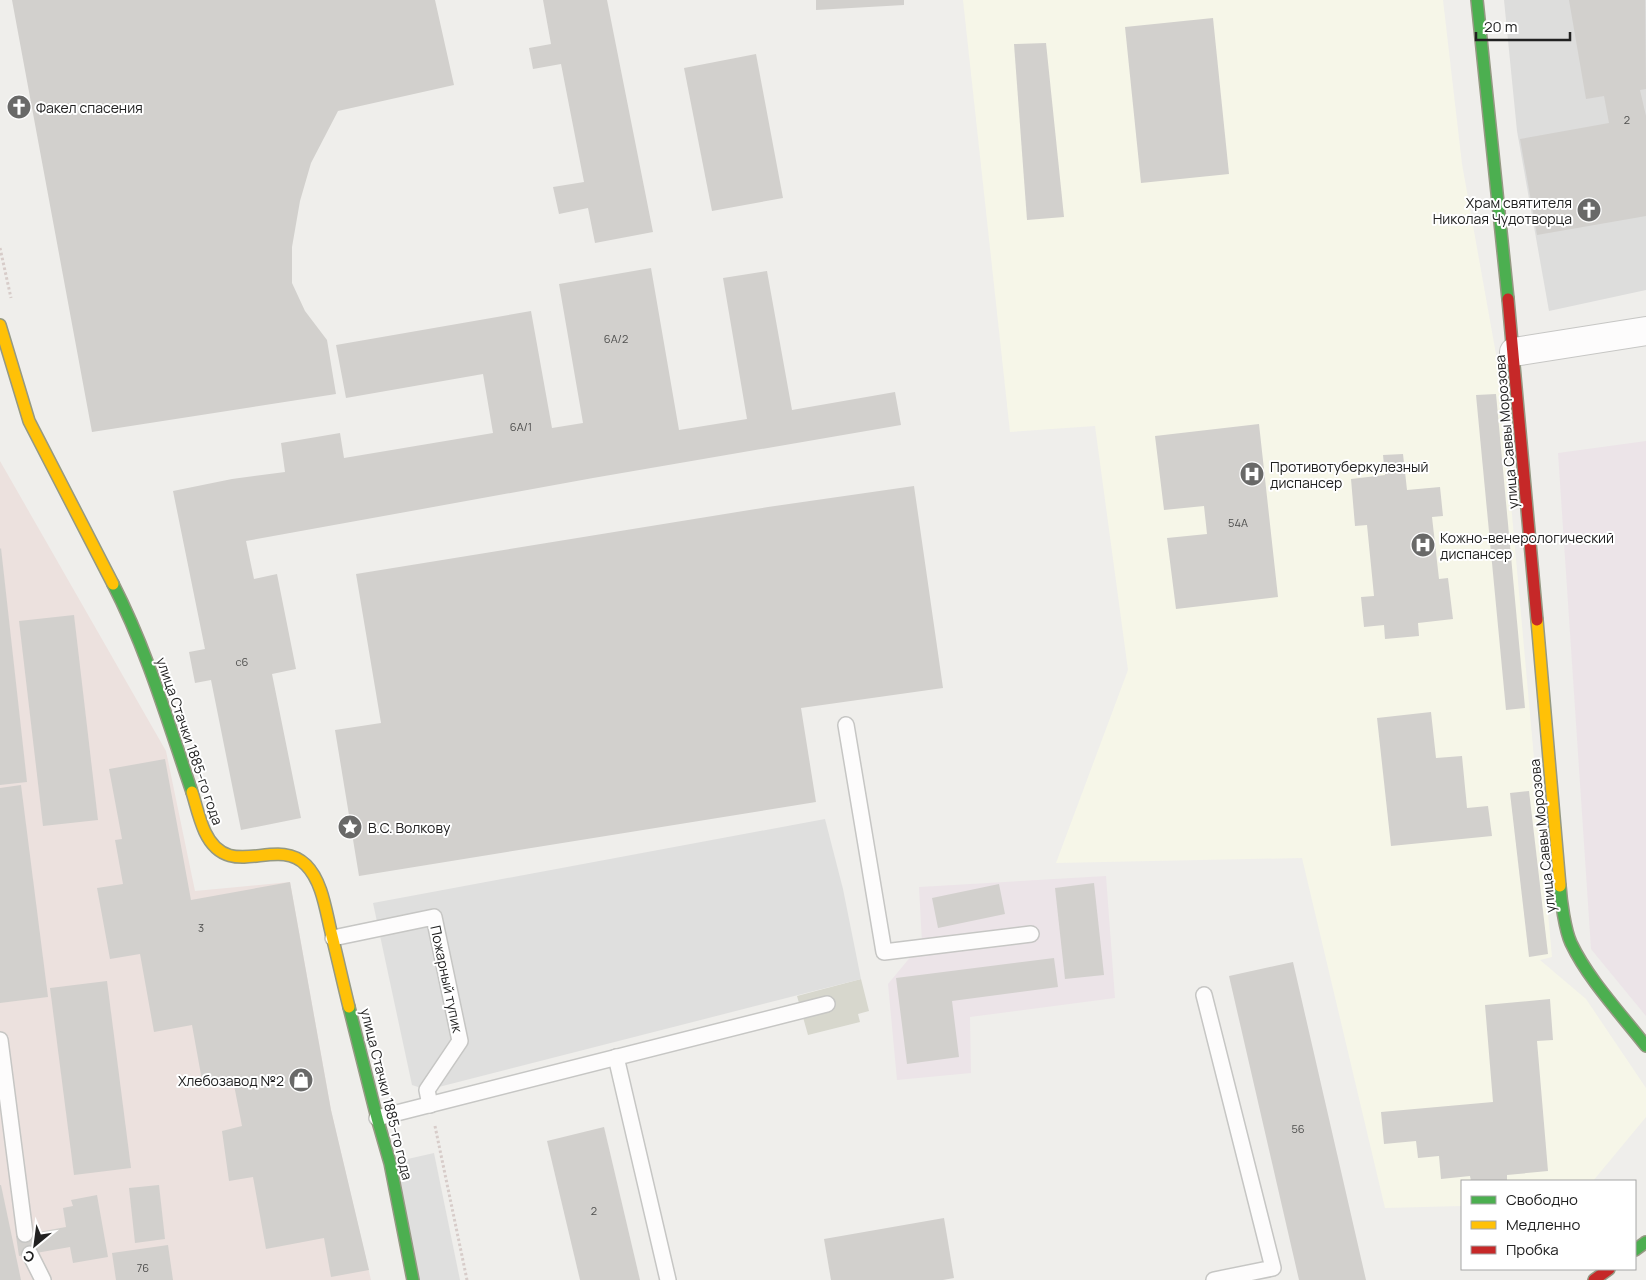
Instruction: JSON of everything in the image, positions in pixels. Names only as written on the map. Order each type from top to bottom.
[{"type":"street","name":"улица Саввы Морозова","points":[[1477,0],[1514,352],[1563,906],[1570,941],[1586,969],[1646,1046]]},
{"type":"street","name":"улица Стачки 1885-го года","points":[[0,325],[29,422],[128,613],[166,715],[205,832],[215,848],[235,858],[285,854],[302,860],[314,873],[333,938],[377,1118],[390,1163],[413,1280]]},
{"type":"street","points":[[1514,352],[1646,331]]},
{"type":"street","points":[[1594,1280],[1609,1270]]},
{"type":"lane","points":[[846,725],[884,952],[1031,934]]},
{"type":"lane","name":"Пожарный тупик","points":[[333,938],[434,917],[460,1041],[427,1090],[430,1104]]},
{"type":"lane","points":[[1204,995],[1273,1268],[1214,1280]]},
{"type":"lane","points":[[377,1118],[827,1004]]},
{"type":"lane","points":[[0,1040],[26,1234]]},
{"type":"lane","points":[[616,1057],[668,1280]]},
{"type":"lane","points":[[30,1254],[43,1280]]},
{"type":"path","points":[[430,1104],[467,1280]]},
{"type":"shaded area","points":[[963,0],[1443,0],[1462,164],[1499,371],[1552,957],[1540,960],[1586,999],[1646,1088],[1646,1117],[1594,1180],[1461,1180],[1461,1206],[1385,1208],[1302,858],[1056,863],[1128,670],[1095,426],[1010,432]]},
{"type":"shaded area","name":"Храм святителя Николая Чудотворца","points":[[1504,0],[1646,0],[1646,290],[1549,311],[1517,131]]},
{"type":"shaded area","points":[[1646,441],[1646,1016],[1591,949],[1558,453]]},
{"type":"shaded area","points":[[0,461],[166,751],[195,891],[290,882],[331,1110],[371,1280],[0,1280]]},
{"type":"shaded area","points":[[825,819],[843,889],[861,979],[427,1090],[412,1085],[373,903]]},
{"type":"shaded area","points":[[1106,876],[1115,998],[970,1017],[971,1073],[897,1080],[888,984],[922,943],[919,887]]},
{"type":"shaded area","points":[[861,979],[869,1011],[858,1014],[860,1022],[808,1035],[797,996]]},
{"type":"shaded area","points":[[434,1153],[460,1280],[413,1280],[390,1163]]},
{"type":"building","points":[[12,0],[435,0],[454,85],[338,111],[311,163],[300,201],[292,247],[292,283],[305,311],[327,340],[336,394],[92,432]]},
{"type":"building","points":[[543,0],[607,0],[653,232],[595,243],[588,208],[559,214],[553,187],[584,182],[561,64],[533,69],[529,48],[551,44]]},
{"type":"building","points":[[816,0],[904,0],[904,5],[816,10]]},
{"type":"building","points":[[1569,0],[1645,0],[1646,89],[1640,90],[1646,116],[1646,216],[1537,235],[1520,139],[1609,123],[1604,96],[1586,99]]},
{"type":"building","points":[[1213,18],[1229,174],[1141,183],[1125,27]]},
{"type":"building","points":[[1046,43],[1064,217],[1027,220],[1014,44]]},
{"type":"building","points":[[756,54],[783,198],[712,211],[684,68]]},
{"type":"building","points":[[651,268],[679,430],[747,419],[723,278],[767,271],[792,410],[895,392],[901,425],[593,478],[246,541],[254,579],[277,574],[296,669],[272,674],[301,818],[241,830],[211,680],[195,683],[189,652],[205,649],[173,491],[232,479],[285,472],[281,443],[340,433],[344,458],[493,433],[483,374],[346,398],[336,345],[531,311],[552,428],[583,423],[559,284]]},
{"type":"building","points":[[1496,394],[1525,708],[1506,710],[1476,395]]},
{"type":"building","points":[[1259,424],[1278,597],[1176,609],[1167,538],[1207,534],[1204,506],[1164,510],[1155,436]]},
{"type":"building","points":[[1403,454],[1407,490],[1440,487],[1443,516],[1432,517],[1439,579],[1448,578],[1453,619],[1418,623],[1419,636],[1385,639],[1384,625],[1364,627],[1361,597],[1374,596],[1367,525],[1355,526],[1351,479],[1385,475],[1383,455]]},
{"type":"building","points":[[914,486],[943,688],[801,708],[816,802],[359,876],[335,730],[381,723],[356,574],[768,507]]},
{"type":"building","points":[[0,549],[27,782],[0,785]]},
{"type":"building","points":[[74,615],[98,820],[43,826],[19,621]]},
{"type":"building","points":[[1431,712],[1436,758],[1462,756],[1467,808],[1488,806],[1492,836],[1391,846],[1377,718]]},
{"type":"building","points":[[165,759],[191,900],[290,882],[331,1110],[369,1270],[331,1277],[324,1238],[266,1249],[253,1177],[229,1181],[222,1131],[242,1126],[233,1080],[203,1086],[192,1025],[154,1032],[140,954],[110,959],[97,888],[123,884],[115,840],[122,839],[109,769]]},
{"type":"building","points":[[21,785],[48,997],[0,1003],[0,788]]},
{"type":"building","points":[[1529,791],[1548,954],[1529,957],[1510,793]]},
{"type":"building","points":[[1094,883],[1104,975],[1065,979],[1055,888]]},
{"type":"building","points":[[999,884],[1005,914],[938,928],[932,898]]},
{"type":"building","points":[[1054,958],[1058,987],[952,1001],[959,1057],[907,1064],[896,978]]},
{"type":"building","points":[[1293,962],[1366,1280],[1299,1280],[1229,976]]},
{"type":"building","points":[[107,981],[131,1168],[74,1175],[50,988]]},
{"type":"building","points":[[1550,999],[1553,1040],[1537,1041],[1548,1171],[1507,1175],[1507,1180],[1471,1180],[1470,1176],[1441,1179],[1439,1156],[1418,1158],[1416,1141],[1384,1144],[1381,1112],[1493,1102],[1485,1005]]},
{"type":"building","points":[[604,1127],[640,1280],[580,1280],[547,1141]]},
{"type":"building","points":[[1,1185],[21,1280],[0,1280]]},
{"type":"building","points":[[159,1185],[165,1239],[135,1243],[129,1188]]},
{"type":"building","points":[[97,1195],[108,1257],[73,1263],[70,1247],[19,1256],[16,1236],[66,1227],[63,1208],[73,1206],[71,1200]]},
{"type":"building","points":[[944,1218],[954,1278],[943,1280],[831,1280],[824,1239]]},
{"type":"building","points":[[168,1245],[173,1280],[116,1280],[112,1253]]},
{"type":"traffic: fast","points":[[1477,0],[1508,299]]},
{"type":"traffic: fast","points":[[113,584],[147,660],[192,792]]},
{"type":"traffic: fast","points":[[1560,886],[1562,907],[1571,943],[1586,970],[1646,1046]]},
{"type":"traffic: fast","points":[[349,1007],[390,1163],[413,1280]]},
{"type":"traffic: fast","points":[[1636,1249],[1646,1242]]},
{"type":"traffic: slow","points":[[0,325],[29,421],[113,584]]},
{"type":"traffic: slow","points":[[1537,620],[1560,886]]},
{"type":"traffic: slow","points":[[192,792],[205,832],[215,847],[227,854],[240,857],[281,854],[294,857],[306,865],[312,872],[323,898],[349,1007]]},
{"type":"traffic: jam","points":[[1508,299],[1537,620]]},
{"type":"traffic: jam","points":[[1594,1280],[1608,1270]]},
{"type":"place","name":"Факел спасения","points":[[19,107]]},
{"type":"place","name":"Храм святителя Николая Чудотворца","points":[[1589,210]]},
{"type":"place","name":"Противотуберкулезный диспансер","points":[[1252,474]]},
{"type":"place","name":"Кожно-венерологический диспансер","points":[[1423,545]]},
{"type":"place","name":"В.С. Волкову","points":[[350,827]]},
{"type":"place","name":"Хлебозавод №2","points":[[301,1080]]}]
